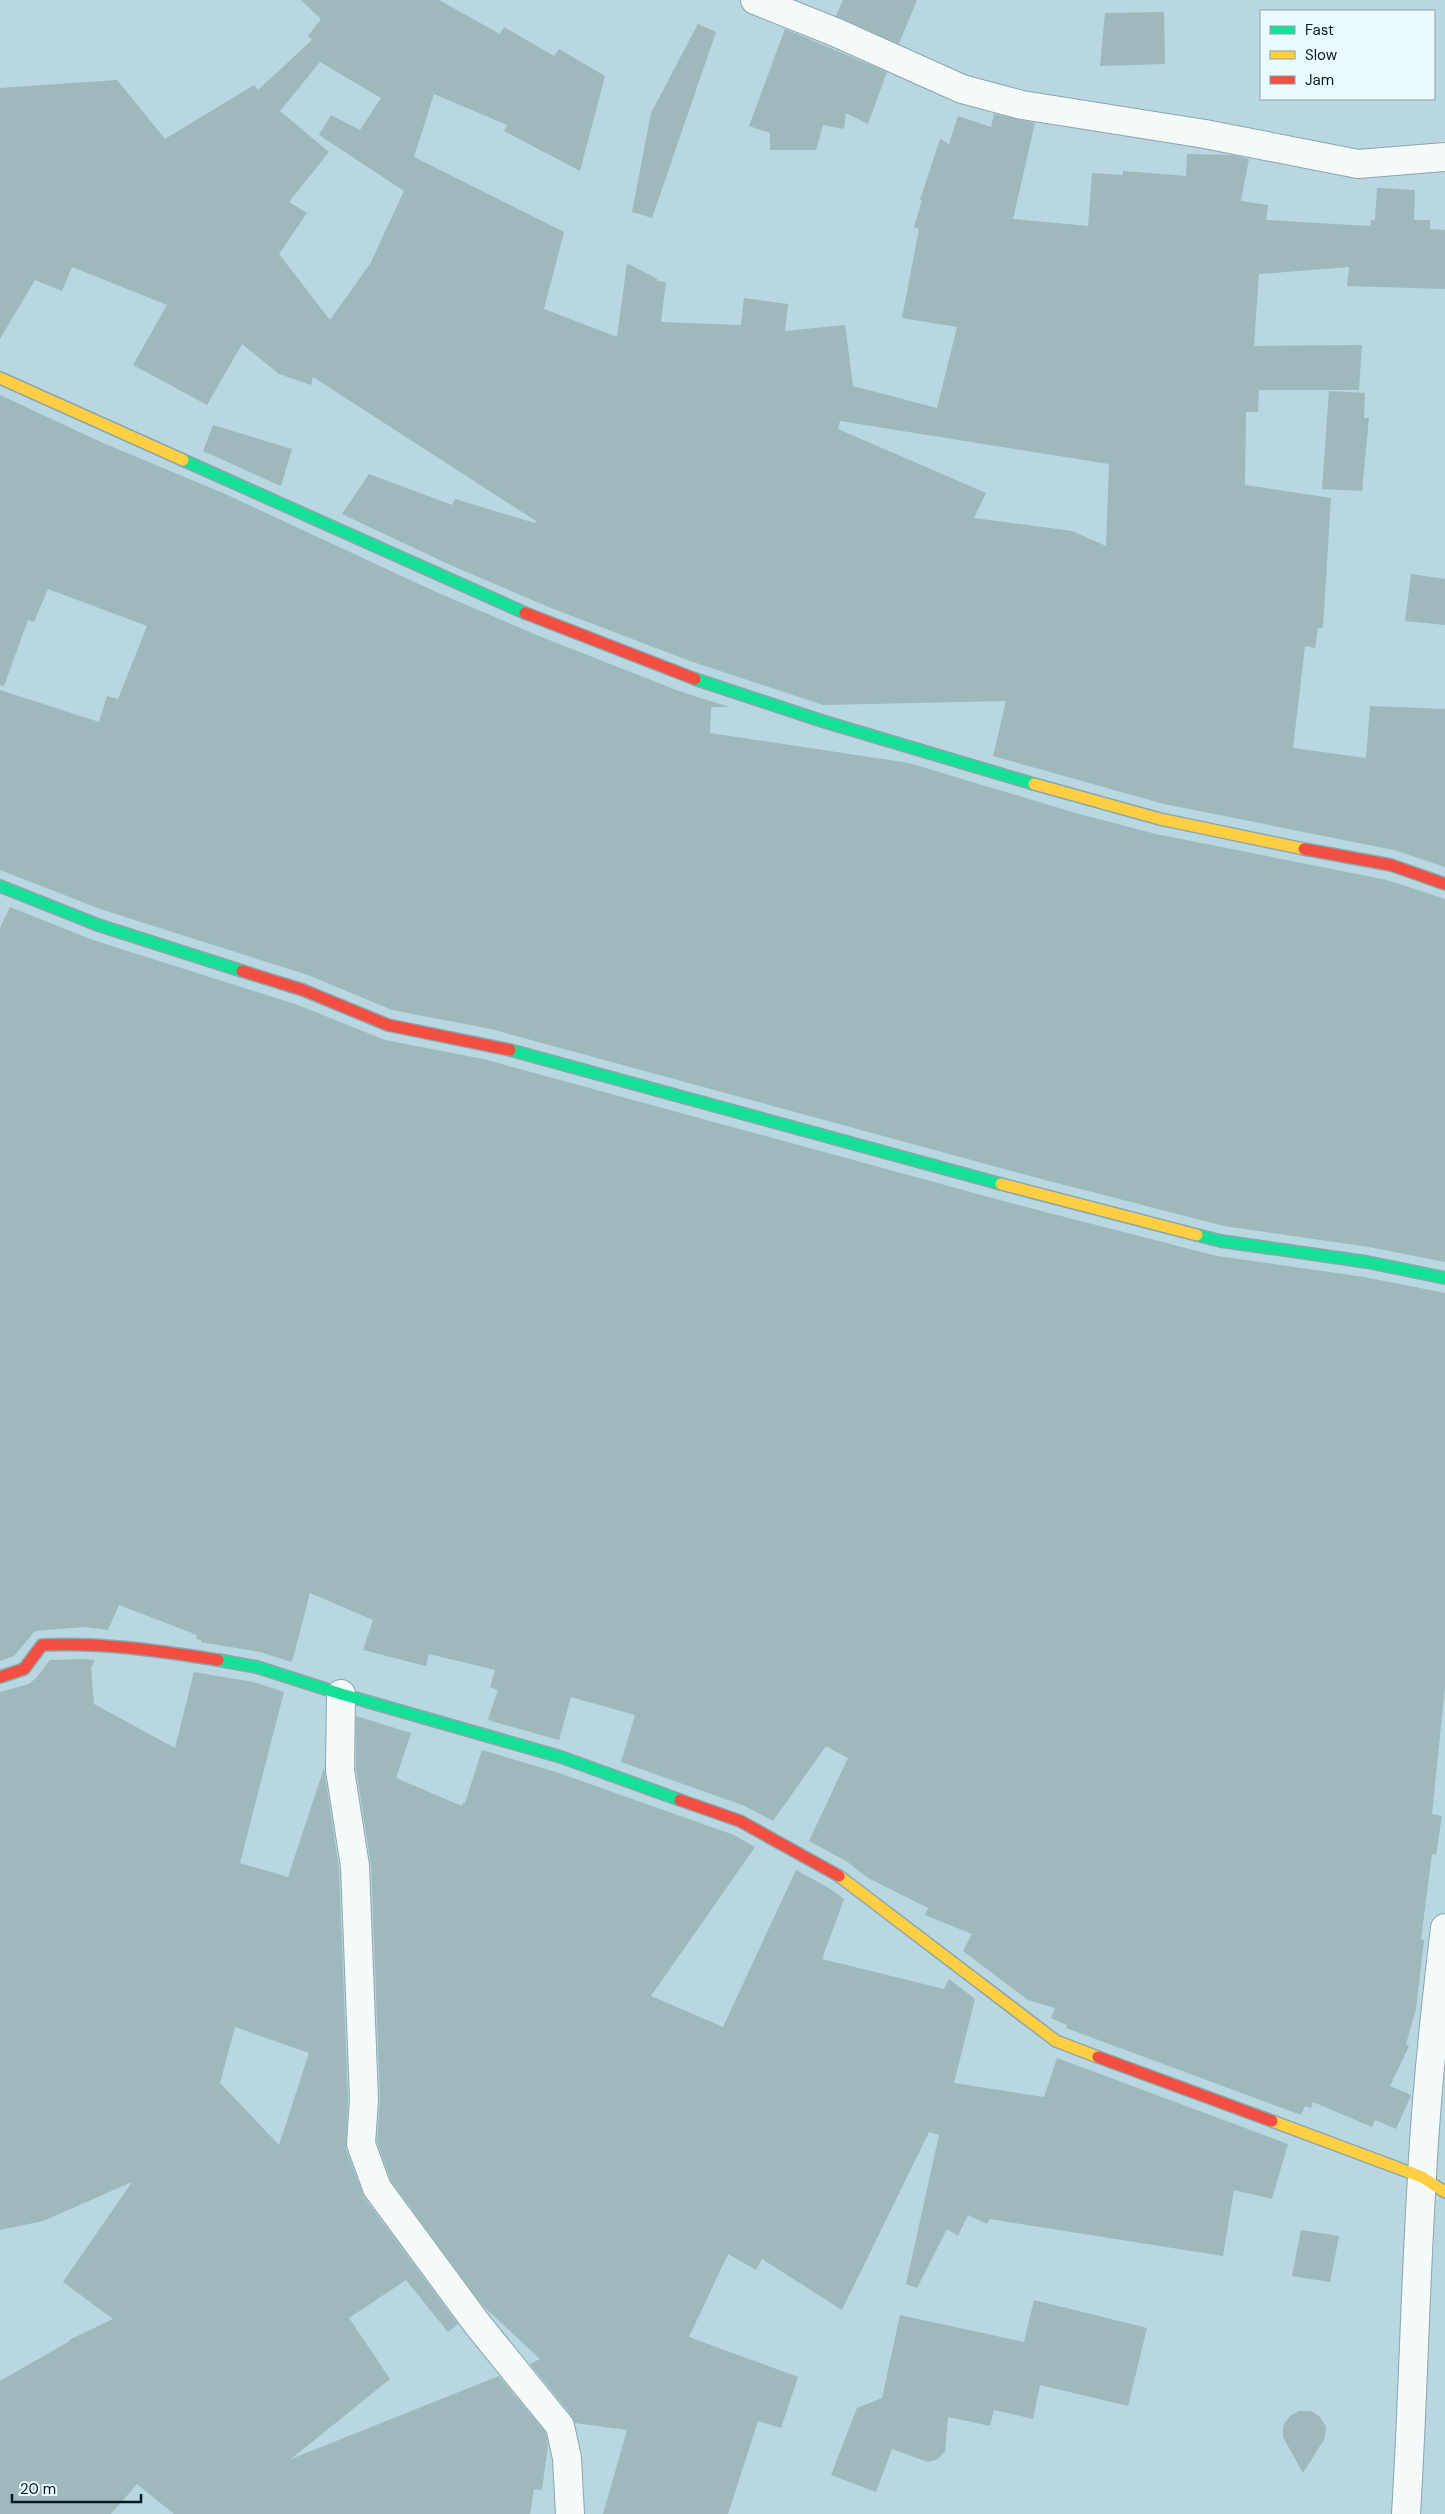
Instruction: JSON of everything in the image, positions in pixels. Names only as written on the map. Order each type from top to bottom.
[{"type":"street","points":[[755,0],[835,32],[962,89],[1022,105],[1205,134],[1358,164],[1445,157]]},
{"type":"street","points":[[0,378],[110,429],[229,479],[442,578],[545,622],[685,676],[822,720],[1083,799],[1160,819],[1289,846],[1391,864],[1445,884]]},
{"type":"street","points":[[0,886],[98,925],[303,990],[388,1024],[487,1044],[1026,1191],[1221,1241],[1366,1262],[1445,1278]]},
{"type":"street","points":[[0,1677],[24,1669],[42,1645],[85,1643],[167,1652],[257,1667],[341,1694],[562,1757],[740,1821],[838,1875],[1056,2041],[1422,2177],[1445,2192]]},
{"type":"street","points":[[341,1694],[340,1770],[355,1866],[364,2099],[361,2144],[377,2188],[473,2317],[560,2426],[567,2458],[570,2514]]},
{"type":"street","points":[[1406,2514],[1422,2177],[1431,2046],[1445,1928]]},
{"type":"building","points":[[301,0],[439,0],[500,34],[504,27],[554,56],[559,49],[605,76],[580,171],[504,131],[507,125],[434,94],[414,157],[564,232],[544,309],[617,337],[627,263],[657,279],[657,281],[666,282],[661,322],[741,325],[744,298],[788,304],[785,331],[845,325],[853,386],[937,408],[957,327],[902,318],[919,229],[914,227],[922,200],[920,200],[940,139],[949,144],[958,116],[991,127],[994,114],[1035,123],[1013,219],[1088,226],[1092,173],[1123,175],[1123,171],[1186,176],[1187,154],[1232,155],[1249,159],[1241,201],[1268,205],[1266,220],[1370,226],[1371,220],[1375,220],[1377,188],[1415,190],[1414,220],[1430,220],[1430,229],[1445,230],[1445,289],[1347,286],[1349,267],[1259,274],[1254,346],[1362,345],[1359,390],[1259,390],[1258,412],[1246,412],[1245,485],[1331,498],[1323,628],[1318,628],[1315,648],[1305,646],[1293,748],[1366,758],[1370,706],[1445,709],[1445,867],[1394,850],[1164,804],[993,756],[1006,701],[823,705],[690,661],[551,608],[448,564],[342,514],[369,474],[452,505],[455,499],[535,523],[536,521],[313,377],[311,385],[279,374],[242,344],[207,405],[133,365],[167,305],[72,267],[62,291],[35,280],[0,339],[0,88],[117,80],[165,139],[254,85],[258,90],[312,40],[308,36],[321,19]],"holes":[[[320,62],[381,98],[360,130],[331,115],[319,135],[404,191],[370,264],[330,320],[279,254],[307,213],[289,202],[329,152],[280,111]],[[840,421],[1109,464],[1106,546],[1072,531],[974,518],[986,493],[838,429]]]},
{"type":"building","points":[[843,0],[917,0],[899,44],[836,16]]},
{"type":"building","points":[[1164,12],[1165,64],[1100,66],[1105,13]]},
{"type":"building","points":[[698,24],[716,32],[652,218],[632,212],[651,113]]},
{"type":"building","points":[[785,29],[887,72],[868,124],[846,113],[844,129],[823,125],[816,150],[770,150],[770,133],[749,126]]},
{"type":"building","points":[[1329,391],[1365,393],[1364,418],[1369,418],[1362,491],[1322,489]]},
{"type":"building","points":[[0,395],[103,443],[223,493],[436,592],[539,636],[679,691],[729,707],[711,707],[710,733],[909,763],[1079,814],[1156,834],[1387,880],[1445,899],[1445,1262],[1369,1247],[1224,1226],[1030,1176],[491,1029],[392,1010],[308,975],[103,910],[0,870],[0,690],[99,722],[107,696],[118,699],[147,626],[48,589],[34,622],[28,620],[4,686],[0,685]]},
{"type":"building","points":[[213,425],[292,449],[281,486],[203,451]]},
{"type":"building","points":[[1411,574],[1445,579],[1445,625],[1405,621]]},
{"type":"building","points":[[10,907],[93,940],[298,1005],[385,1040],[483,1059],[1022,1206],[1217,1256],[1364,1277],[1445,1293],[1445,1687],[1432,1814],[1442,1816],[1436,1855],[1432,1854],[1421,1939],[1424,1940],[1416,2009],[1406,2044],[1409,2046],[1390,2086],[1411,2095],[1396,2129],[1375,2120],[1372,2127],[1313,2102],[1311,2108],[1305,2106],[1301,2115],[1066,2028],[1067,2025],[1051,2018],[1055,2008],[1028,2000],[963,1951],[972,1934],[925,1915],[928,1908],[868,1878],[846,1861],[809,1841],[848,1758],[826,1746],[773,1821],[745,1806],[621,1762],[635,1715],[571,1697],[559,1740],[491,1721],[488,1719],[498,1690],[490,1687],[495,1670],[429,1654],[426,1666],[363,1650],[373,1620],[310,1593],[292,1662],[260,1652],[201,1642],[201,1640],[196,1639],[197,1635],[119,1605],[108,1630],[84,1627],[35,1631],[14,1656],[0,1661],[0,928]]},
{"type":"building","points":[[50,1660],[95,1660],[91,1668],[94,1704],[175,1748],[194,1672],[253,1682],[284,1692],[240,1863],[288,1877],[324,1768],[339,1868],[348,2099],[346,2149],[364,2197],[458,2324],[448,2332],[406,2280],[349,2318],[390,2379],[291,2459],[499,2376],[546,2433],[548,2446],[542,2490],[534,2489],[530,2514],[174,2514],[137,2484],[111,2514],[0,2514],[0,2381],[69,2340],[113,2319],[63,2282],[132,2182],[43,2221],[0,2230],[0,1692],[29,1684]],"holes":[[[235,2027],[309,2053],[279,2145],[220,2083]]]},
{"type":"building","points":[[356,1716],[411,1733],[396,1778],[462,1806],[465,1803],[482,1750],[556,1772],[734,1835],[755,1847],[651,1996],[723,2027],[796,1870],[829,1888],[844,1899],[822,1959],[944,1989],[949,1979],[975,1999],[954,2083],[1044,2097],[1057,2058],[1288,2144],[1272,2199],[1234,2190],[1223,2256],[990,2219],[987,2224],[968,2215],[958,2236],[947,2229],[917,2288],[906,2284],[939,2135],[929,2132],[842,2310],[762,2259],[756,2270],[728,2254],[689,2337],[798,2377],[781,2428],[758,2421],[728,2514],[603,2514],[627,2430],[575,2423],[572,2416],[530,2364],[540,2359],[482,2305],[391,2181],[377,2142],[380,2098],[371,1865],[356,1769]]},
{"type":"building","points":[[1301,2230],[1339,2236],[1330,2282],[1292,2276]]},
{"type":"building","points":[[1034,2300],[1147,2328],[1128,2406],[1040,2385],[1033,2419],[994,2410],[990,2426],[948,2417],[945,2451],[938,2459],[928,2462],[892,2449],[876,2492],[831,2475],[857,2408],[882,2398],[900,2315],[1024,2342]]},
{"type":"building","points":[[1299,2411],[1311,2411],[1320,2417],[1326,2427],[1325,2438],[1303,2473],[1283,2437],[1283,2426],[1290,2416]]},
{"type":"traffic: fast","points":[[183,460],[525,613]]},
{"type":"traffic: fast","points":[[695,679],[822,721],[1034,784]]},
{"type":"traffic: fast","points":[[0,886],[98,925],[242,971]]},
{"type":"traffic: fast","points":[[510,1050],[1001,1184]]},
{"type":"traffic: fast","points":[[1197,1235],[1221,1241],[1367,1262],[1445,1278]]},
{"type":"traffic: fast","points":[[218,1660],[257,1667],[341,1694],[561,1757],[680,1800]]},
{"type":"traffic: slow","points":[[0,378],[183,460]]},
{"type":"traffic: slow","points":[[1034,784],[1160,819],[1304,849]]},
{"type":"traffic: slow","points":[[1001,1184],[1197,1235]]},
{"type":"traffic: slow","points":[[839,1876],[1056,2041],[1098,2057]]},
{"type":"traffic: slow","points":[[1272,2121],[1422,2177],[1445,2192]]},
{"type":"traffic: jam","points":[[525,613],[695,679]]},
{"type":"traffic: jam","points":[[1304,849],[1391,865],[1445,884]]},
{"type":"traffic: jam","points":[[242,971],[303,990],[388,1025],[510,1050]]},
{"type":"traffic: jam","points":[[0,1677],[24,1669],[42,1645],[108,1646],[218,1660]]},
{"type":"traffic: jam","points":[[680,1800],[740,1821],[839,1876]]},
{"type":"traffic: jam","points":[[1098,2057],[1272,2121]]}]
